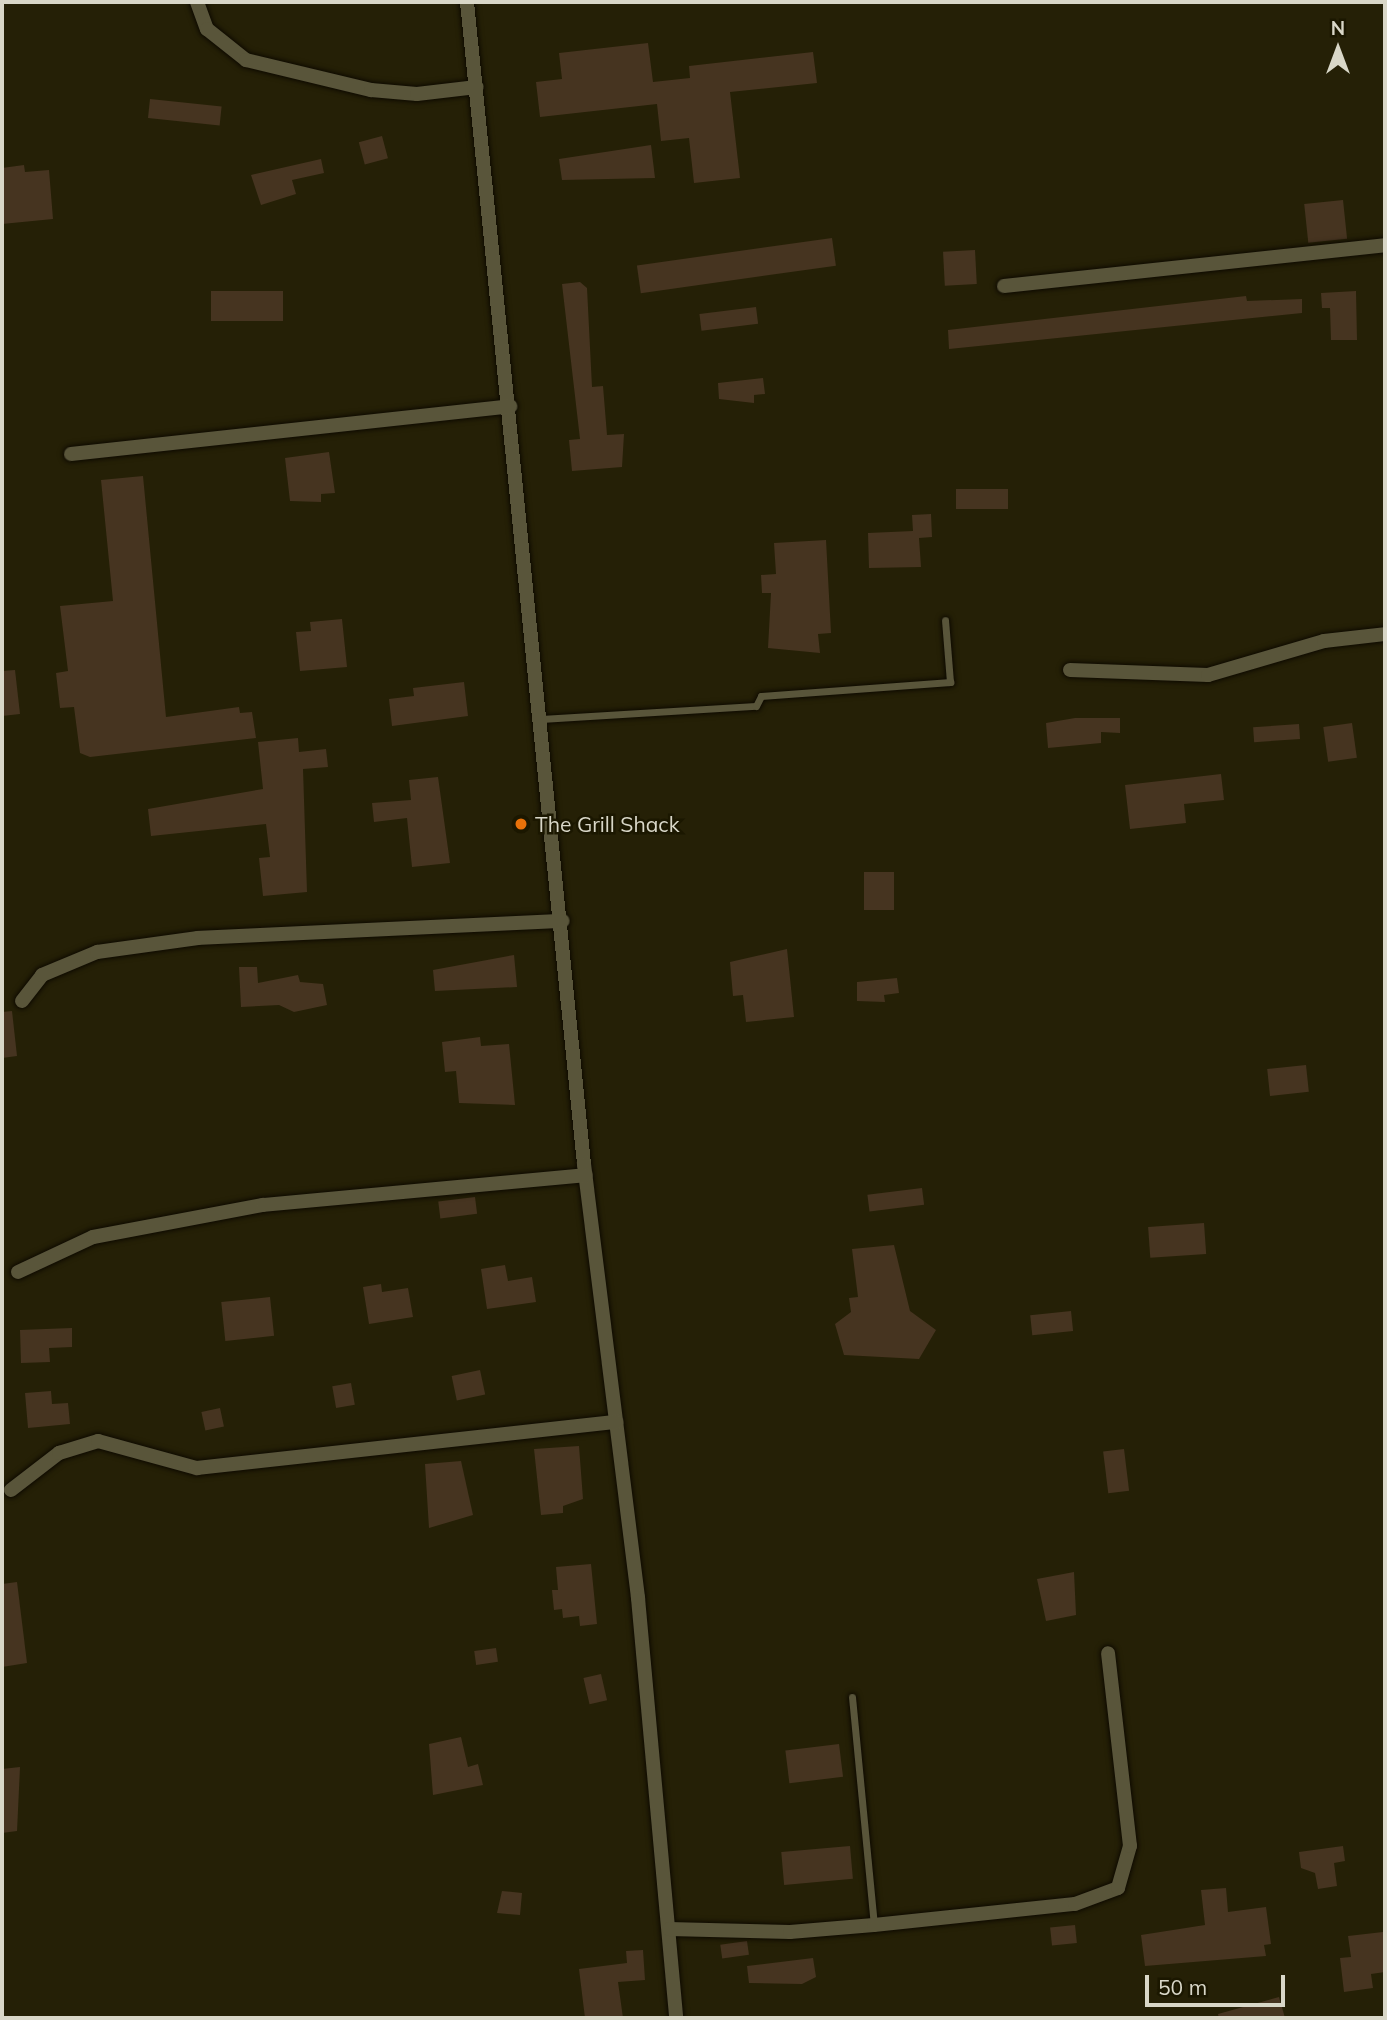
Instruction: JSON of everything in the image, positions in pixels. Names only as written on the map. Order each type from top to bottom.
[{"type":"street","points":[[197,2],[207,29],[246,60],[371,90],[416,94],[477,87]]},
{"type":"street","points":[[467,2],[586,1175],[616,1422],[676,2018]]},
{"type":"street","points":[[1004,286],[1385,245]]},
{"type":"street","points":[[71,454],[510,406]]},
{"type":"street","points":[[1070,670],[1208,675],[1324,640],[1385,634]]},
{"type":"street","points":[[22,1001],[42,975],[97,952],[198,938],[562,921]]},
{"type":"street","points":[[18,1272],[93,1237],[263,1205],[586,1175]]},
{"type":"street","points":[[11,1490],[59,1453],[98,1441],[197,1468],[616,1422]]},
{"type":"street","points":[[669,1929],[790,1932],[874,1925],[1075,1904],[1118,1888],[1130,1846],[1108,1653]]},
{"type":"lane","points":[[541,719],[757,706],[761,696],[950,682],[945,620]]},
{"type":"lane","points":[[852,1697],[874,1925]]},
{"type":"building","points":[[648,43],[653,82],[690,78],[689,66],[813,52],[817,83],[730,92],[740,178],[694,183],[689,138],[661,141],[657,104],[540,117],[536,82],[562,79],[559,53]]},
{"type":"building","points":[[150,99],[222,107],[220,125],[148,118]]},
{"type":"building","points":[[382,136],[388,158],[365,164],[359,142]]},
{"type":"building","points":[[651,145],[655,178],[562,180],[559,159]]},
{"type":"building","points":[[321,159],[324,173],[292,180],[296,194],[261,205],[251,175]]},
{"type":"building","points":[[24,165],[25,172],[49,170],[53,219],[2,224],[2,168]]},
{"type":"building","points":[[1343,200],[1347,239],[1308,243],[1304,204]]},
{"type":"building","points":[[832,238],[836,266],[641,293],[637,265]]},
{"type":"building","points":[[975,250],[977,284],[945,286],[943,252]]},
{"type":"building","points":[[580,282],[587,288],[592,387],[603,386],[607,435],[624,434],[622,467],[572,471],[569,440],[580,439],[562,284]]},
{"type":"building","points":[[211,291],[283,291],[283,321],[211,321]]},
{"type":"building","points":[[1356,291],[1357,340],[1331,340],[1330,308],[1322,308],[1321,293]]},
{"type":"building","points":[[1246,296],[1247,301],[1302,299],[1302,313],[949,349],[948,330]]},
{"type":"building","points":[[756,307],[758,324],[701,331],[699,314]]},
{"type":"building","points":[[763,378],[765,394],[754,395],[754,403],[719,399],[718,383]]},
{"type":"building","points":[[329,452],[335,493],[321,494],[321,502],[290,501],[285,458]]},
{"type":"building","points":[[143,476],[166,717],[239,707],[240,713],[252,712],[256,738],[90,757],[80,753],[74,707],[60,708],[56,673],[68,671],[60,606],[113,601],[101,480]]},
{"type":"building","points":[[956,489],[1008,489],[1008,509],[956,509]]},
{"type":"building","points":[[931,514],[932,537],[919,538],[921,567],[869,568],[868,533],[913,531],[912,515]]},
{"type":"building","points":[[826,540],[831,633],[818,634],[820,653],[768,648],[771,593],[762,593],[761,575],[776,574],[774,543]]},
{"type":"building","points":[[342,619],[347,667],[300,671],[296,632],[311,631],[310,622]]},
{"type":"building","points":[[15,670],[20,714],[2,716],[2,671]]},
{"type":"building","points":[[464,682],[468,716],[392,726],[389,699],[414,696],[413,688]]},
{"type":"building","points":[[1075,718],[1120,718],[1120,733],[1101,732],[1101,743],[1048,748],[1046,723]]},
{"type":"building","points":[[1352,723],[1357,758],[1328,762],[1323,727]]},
{"type":"building","points":[[1299,724],[1300,739],[1254,742],[1253,727]]},
{"type":"building","points":[[298,738],[299,752],[326,749],[328,767],[303,769],[307,892],[263,896],[259,858],[270,857],[266,824],[151,836],[148,809],[263,789],[258,742]]},
{"type":"building","points":[[1221,774],[1224,800],[1184,804],[1186,823],[1130,829],[1125,785]]},
{"type":"building","points":[[438,777],[450,863],[412,867],[407,818],[374,822],[372,803],[411,800],[409,780]]},
{"type":"building","points":[[864,872],[894,872],[894,910],[864,910]]},
{"type":"building","points":[[787,949],[794,1017],[746,1022],[743,995],[733,996],[730,962]]},
{"type":"building","points":[[514,955],[517,987],[435,991],[433,970]]},
{"type":"building","points":[[239,967],[257,967],[258,983],[298,975],[300,982],[323,984],[327,1005],[294,1012],[279,1005],[241,1007]]},
{"type":"building","points":[[897,978],[899,993],[884,995],[885,1002],[857,1001],[857,982]]},
{"type":"building","points":[[12,1011],[17,1056],[2,1058],[2,1012]]},
{"type":"building","points":[[480,1037],[481,1046],[509,1044],[515,1105],[459,1103],[456,1071],[445,1072],[442,1042]]},
{"type":"building","points":[[1306,1065],[1309,1092],[1270,1096],[1267,1069]]},
{"type":"building","points":[[922,1188],[924,1205],[869,1212],[867,1195]]},
{"type":"building","points":[[475,1197],[477,1214],[440,1218],[438,1202]]},
{"type":"building","points":[[1204,1223],[1206,1254],[1150,1258],[1148,1227]]},
{"type":"building","points":[[894,1245],[910,1311],[936,1330],[919,1359],[844,1355],[835,1324],[851,1312],[849,1298],[858,1297],[852,1249]]},
{"type":"building","points":[[505,1265],[508,1281],[532,1277],[536,1302],[487,1309],[481,1269]]},
{"type":"building","points":[[381,1284],[382,1292],[408,1288],[413,1317],[369,1324],[363,1287]]},
{"type":"building","points":[[270,1297],[274,1336],[225,1341],[221,1302]]},
{"type":"building","points":[[1071,1311],[1073,1331],[1032,1335],[1030,1315]]},
{"type":"building","points":[[72,1328],[72,1347],[49,1348],[50,1362],[21,1363],[20,1330]]},
{"type":"building","points":[[480,1370],[485,1394],[457,1400],[452,1376]]},
{"type":"building","points":[[351,1383],[355,1405],[336,1408],[332,1386]]},
{"type":"building","points":[[51,1391],[52,1404],[68,1403],[70,1424],[28,1428],[25,1393]]},
{"type":"building","points":[[220,1408],[224,1427],[205,1431],[201,1412]]},
{"type":"building","points":[[579,1446],[583,1499],[563,1506],[563,1513],[541,1515],[534,1449]]},
{"type":"building","points":[[1124,1449],[1129,1491],[1108,1493],[1103,1452]]},
{"type":"building","points":[[461,1461],[473,1515],[429,1528],[425,1464]]},
{"type":"building","points":[[591,1564],[597,1624],[580,1626],[579,1616],[563,1618],[562,1609],[554,1610],[552,1590],[558,1590],[556,1567]]},
{"type":"building","points":[[1074,1572],[1076,1615],[1046,1621],[1037,1579]]},
{"type":"building","points":[[17,1582],[27,1663],[2,1667],[2,1584]]},
{"type":"building","points":[[496,1648],[498,1662],[476,1665],[474,1651]]},
{"type":"building","points":[[601,1674],[607,1700],[590,1704],[583,1678]]},
{"type":"building","points":[[461,1737],[468,1767],[478,1764],[483,1785],[433,1795],[429,1744]]},
{"type":"building","points":[[839,1744],[843,1777],[789,1783],[785,1751]]},
{"type":"building","points":[[20,1767],[17,1831],[2,1833],[2,1769]]},
{"type":"building","points":[[850,1846],[853,1879],[784,1885],[781,1852]]},
{"type":"building","points":[[1343,1846],[1345,1861],[1334,1863],[1337,1886],[1318,1889],[1315,1873],[1301,1868],[1299,1852]]},
{"type":"building","points":[[1226,1888],[1228,1912],[1266,1907],[1271,1944],[1264,1945],[1266,1956],[1145,1966],[1141,1935],[1205,1925],[1201,1890]]},
{"type":"building","points":[[502,1891],[522,1893],[520,1915],[497,1913]]},
{"type":"building","points":[[1075,1925],[1077,1943],[1052,1946],[1050,1928]]},
{"type":"building","points":[[1383,1932],[1385,1972],[1371,1974],[1373,1988],[1344,1992],[1340,1958],[1351,1957],[1348,1936]]},
{"type":"building","points":[[747,1941],[749,1955],[722,1959],[720,1945]]},
{"type":"building","points":[[643,1950],[645,1980],[618,1982],[623,2018],[585,2018],[579,1969],[627,1963],[626,1951]]},
{"type":"building","points":[[813,1958],[816,1977],[802,1984],[749,1983],[747,1966]]},
{"type":"building","points":[[1279,1997],[1285,2018],[1219,2018],[1218,2014]]},
{"type":"place","name":"The Grill Shack","points":[[521,824]]}]
